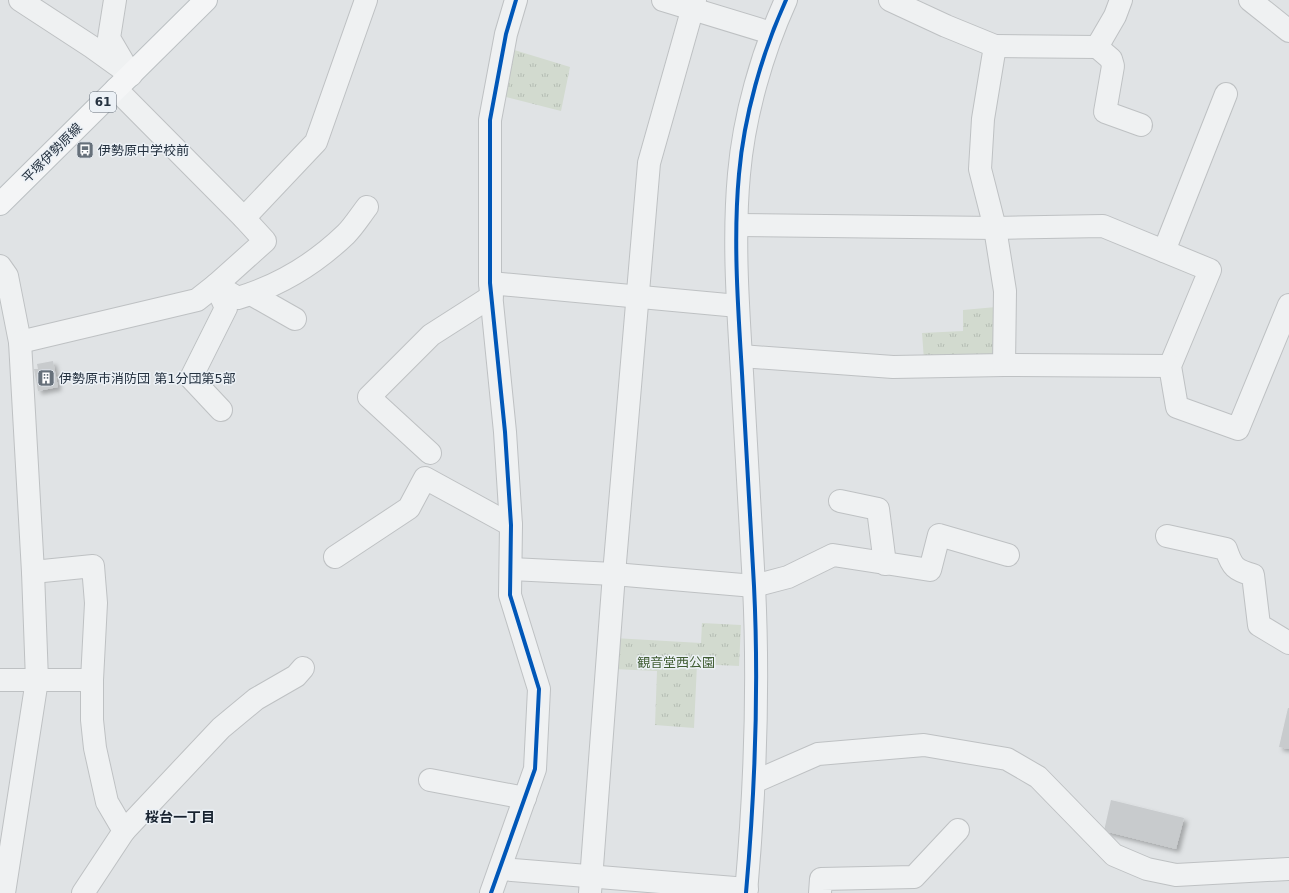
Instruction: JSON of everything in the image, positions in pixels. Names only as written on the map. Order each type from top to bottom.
[{"type":"main road","name":"平塚伊勢原線","points":[[0,204],[206,0]]},
{"type":"street","points":[[20,0],[92,47],[265,241],[197,300],[20,342]]},
{"type":"street","points":[[115,0],[109,38],[123,82]]},
{"type":"street","points":[[244,218],[316,142],[366,0]]},
{"type":"street","points":[[491,893],[535,769],[539,689],[510,596],[511,525],[505,432],[491,289],[490,120],[506,34],[516,0]]},
{"type":"street","points":[[663,0],[694,4],[771,33]]},
{"type":"street","points":[[500,869],[591,885],[747,891],[754,782],[756,648],[754,586],[738,306],[737,225],[739,174],[746,128],[771,33],[786,0]]},
{"type":"street","points":[[890,0],[995,46],[1097,47],[1111,59],[1113,66],[1105,112],[1141,125]]},
{"type":"street","points":[[1097,47],[1115,16],[1121,0]]},
{"type":"street","points":[[1250,0],[1289,31]]},
{"type":"street","points":[[591,885],[614,574],[649,163],[694,4]]},
{"type":"street","points":[[995,46],[983,119],[980,169],[995,228],[1006,291],[1004,365]]},
{"type":"street","points":[[1164,251],[1214,141],[1226,100]]},
{"type":"street","points":[[216,285],[238,298],[252,294],[279,281],[311,262],[347,233],[367,207]]},
{"type":"street","points":[[737,225],[995,228],[1103,226],[1210,270],[1170,366],[1178,407],[1246,432],[1289,306]]},
{"type":"street","points":[[0,266],[7,276],[20,342],[33,572],[37,680],[4,892]]},
{"type":"street","points":[[216,285],[226,308],[191,378],[221,410]]},
{"type":"street","points":[[430,453],[369,397],[431,335],[491,289],[638,295],[738,306]]},
{"type":"street","points":[[252,294],[295,319]]},
{"type":"street","points":[[741,356],[893,367],[1004,365],[1170,366]]},
{"type":"street","points":[[334,557],[409,508],[425,478],[511,525]]},
{"type":"street","points":[[840,501],[878,509],[885,564]]},
{"type":"street","points":[[511,569],[614,574],[754,586],[788,577],[833,555],[930,570],[939,535],[1008,555]]},
{"type":"street","points":[[1167,536],[1226,549],[1231,563],[1239,571],[1254,575],[1259,625],[1289,643]]},
{"type":"street","points":[[33,572],[93,566],[96,604],[92,680],[94,748],[107,802],[124,831]]},
{"type":"street","points":[[83,893],[124,831],[221,728],[256,699],[291,679],[303,668]]},
{"type":"street","points":[[0,680],[92,680]]},
{"type":"street","points":[[754,782],[818,754],[924,745],[1007,759],[1038,777],[1114,855],[1147,869],[1176,875],[1289,868]]},
{"type":"street","points":[[430,780],[525,798]]},
{"type":"street","points":[[821,878],[915,885],[958,830]]},
{"type":"green space","points":[[511,49],[570,67],[561,111],[502,96]]},
{"type":"green space","points":[[996,307],[995,354],[924,360],[922,333],[963,331],[963,310]]},
{"type":"green space","name":"観音堂西公園","points":[[702,623],[741,625],[739,666],[697,664],[694,728],[655,725],[657,671],[613,669],[614,638],[701,643]]},
{"type":"building","name":"伊勢原市消防団 第1分団第5部","points":[[53,361],[58,387],[38,391],[34,369],[38,369],[37,364]]},
{"type":"building","points":[[1289,708],[1289,749],[1279,747]]},
{"type":"building","points":[[1111,800],[1184,818],[1176,849],[1104,831]]},
{"type":"cycle path","points":[[491,893],[535,769],[539,689],[510,595],[511,525],[505,432],[490,283],[490,120],[506,34],[516,0]]},
{"type":"cycle path","points":[[746,893],[754,778],[756,663],[754,586],[738,299],[736,248],[737,199],[741,152],[755,85],[769,41],[786,0]]},
{"type":"place","name":"伊勢原中学校前","points":[[85,150]]},
{"type":"place","name":"伊勢原市消防団 第1分団第5部","points":[[46,378]]},
{"type":"district","name":"桜台一丁目","points":[[180,817]]}]
